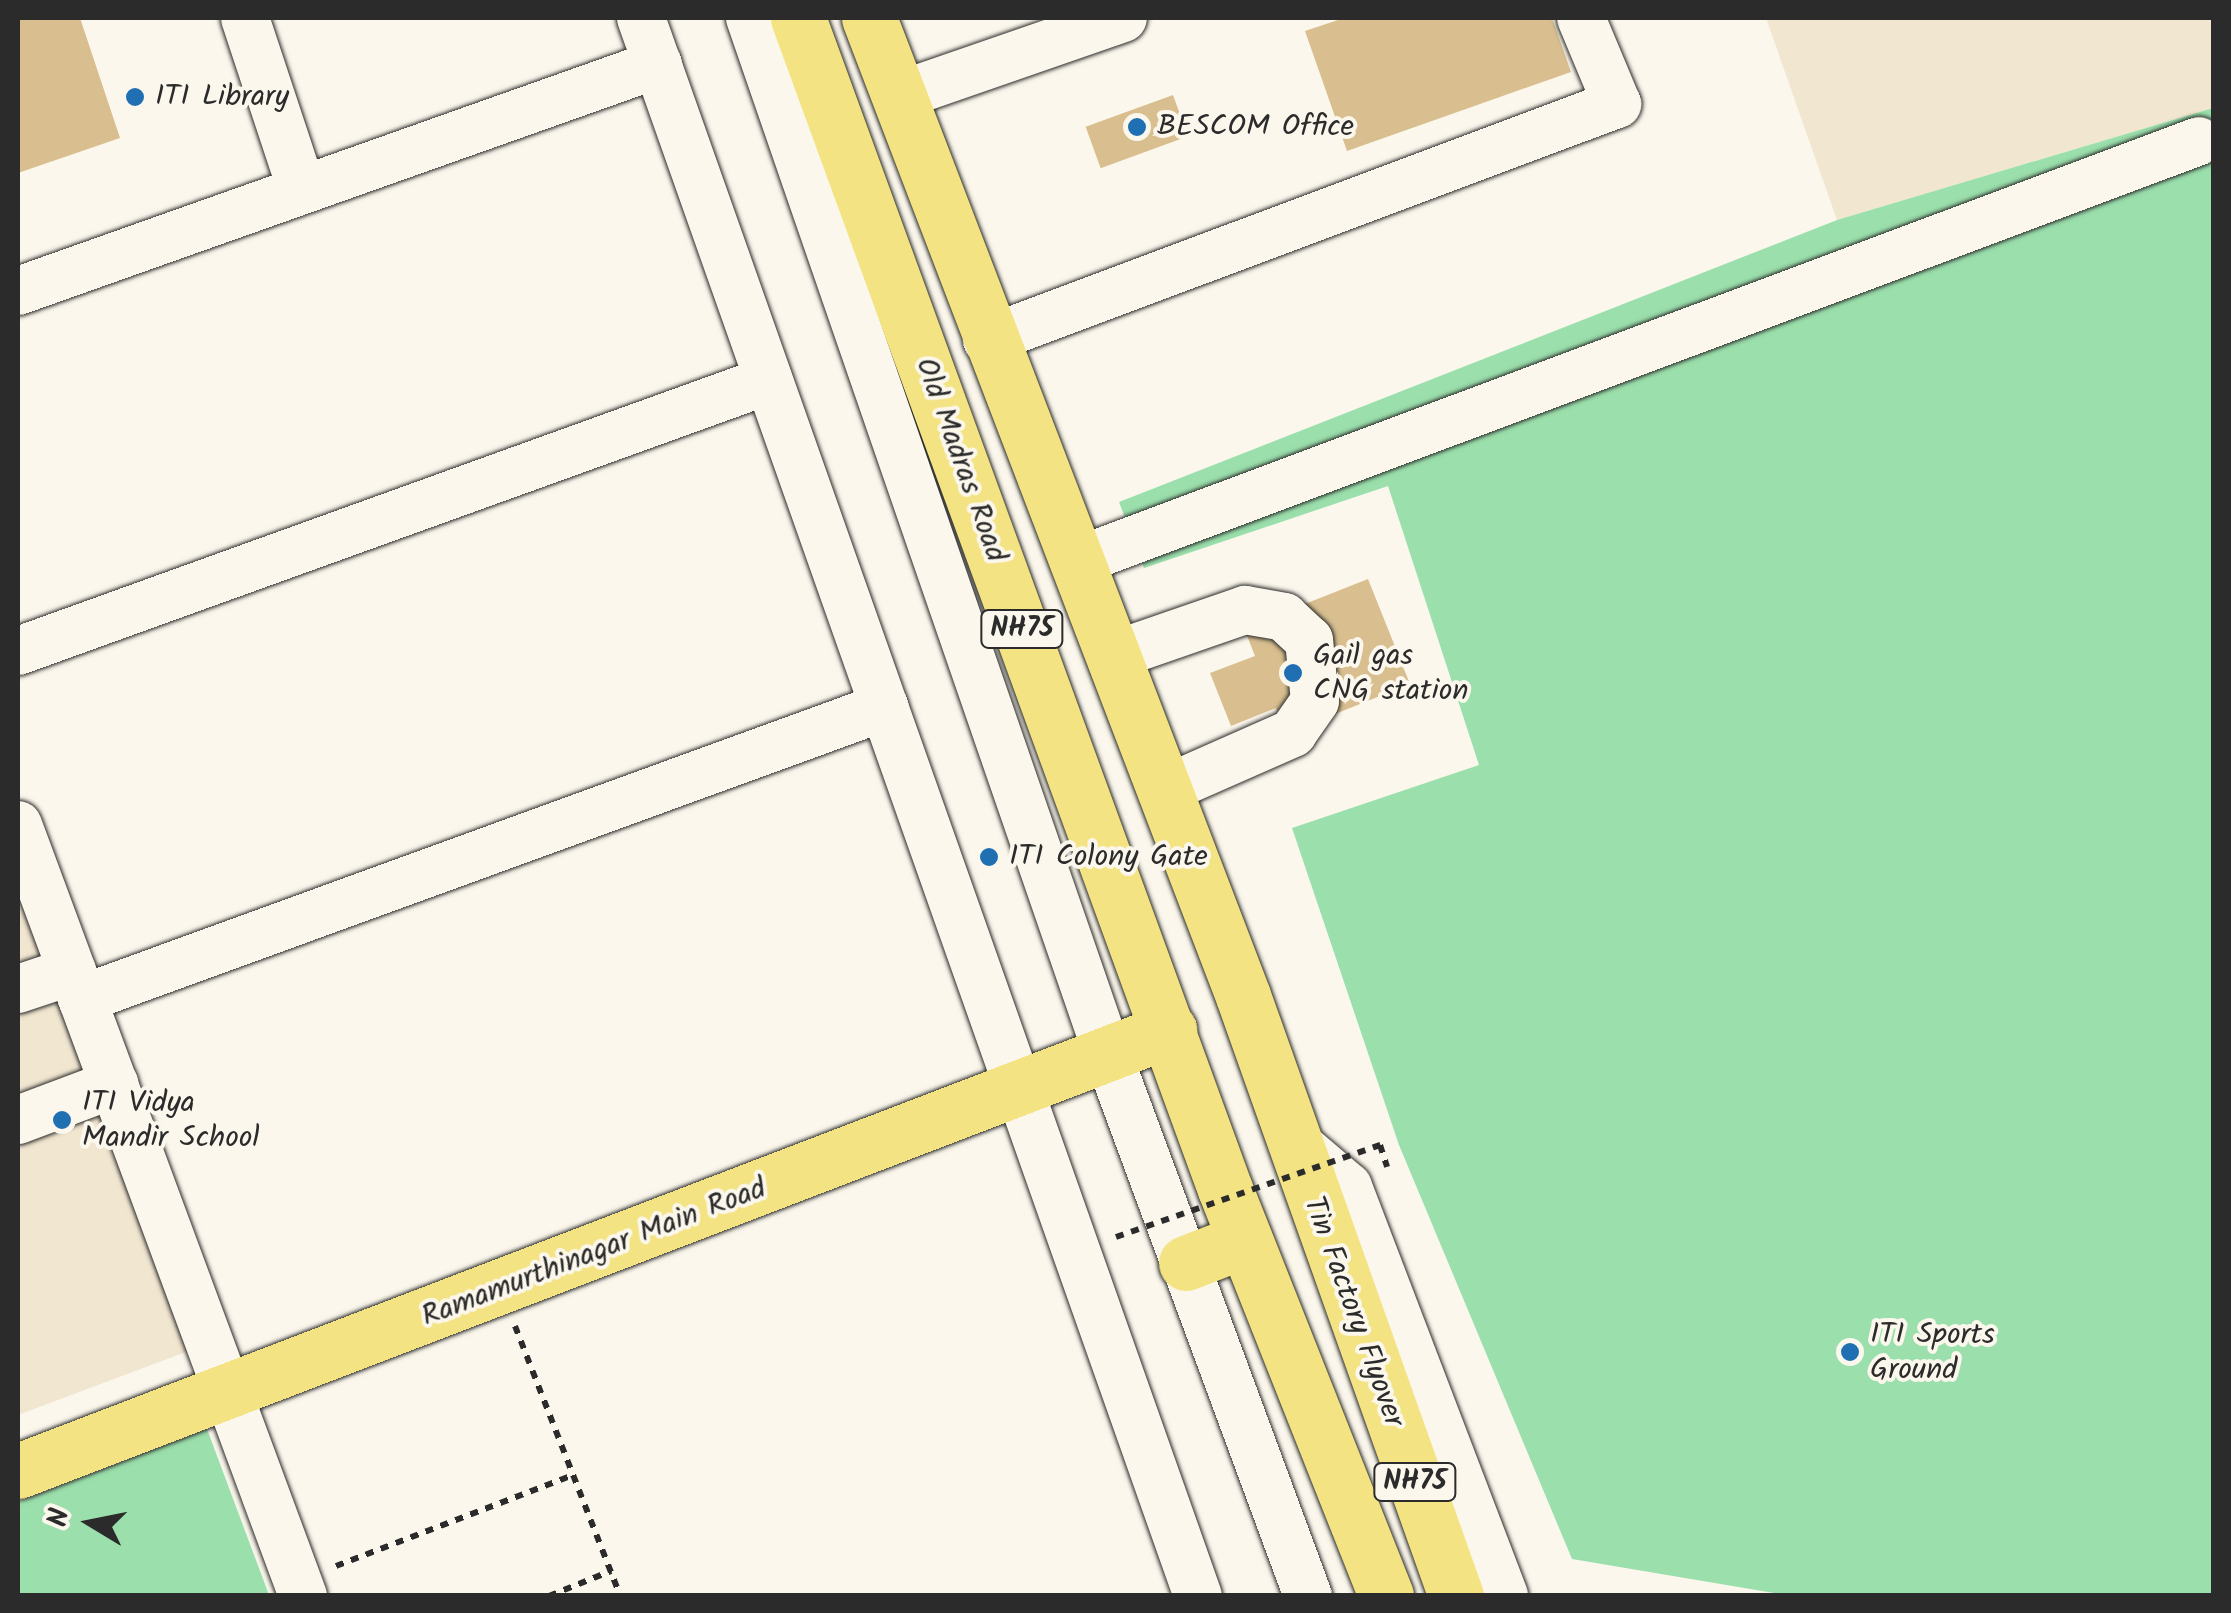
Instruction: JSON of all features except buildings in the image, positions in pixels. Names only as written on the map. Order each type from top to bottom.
[{"type":"main road","name":"Old Madras Road","points":[[798,18],[1246,1240]]},
{"type":"main road","name":"NH75","points":[[869,18],[987,340],[1164,790],[1293,1140]]},
{"type":"main road","name":"Ramamurthinagar Main Road","points":[[18,1471],[1020,1091],[1169,1030]]},
{"type":"main road","name":"Tin Factory Flyover","points":[[1293,1140],[1456,1596]]},
{"type":"main road","name":"NH75","points":[[1246,1240],[1386,1596]]},
{"type":"main road","points":[[1186,1263],[1246,1240]]},
{"type":"street","points":[[245,18],[302,190]]},
{"type":"street","points":[[641,18],[1198,1596]]},
{"type":"street","points":[[750,18],[1108,1056],[1308,1596]]},
{"type":"street","points":[[898,96],[1123,18]]},
{"type":"street","points":[[987,340],[1617,104],[1581,18]]},
{"type":"street","points":[[18,291],[658,64]]},
{"type":"street","points":[[1075,562],[2198,141]]},
{"type":"street","points":[[18,651],[769,380]]},
{"type":"street","points":[[1112,656],[1246,610],[1284,617],[1309,640],[1315,701],[1292,733],[1164,790]]},
{"type":"street","points":[[18,989],[77,985],[884,706]]},
{"type":"street","points":[[18,825],[300,1588]]},
{"type":"street","points":[[18,1120],[114,1084]]},
{"type":"street","points":[[1293,1140],[1348,1187],[1504,1596]]},
{"type":"path","points":[[1116,1238],[1380,1145]]},
{"type":"path","points":[[500,1288],[620,1596]]},
{"type":"path","points":[[300,1588],[574,1476]]},
{"type":"path","points":[[549,1596],[611,1571]]},
{"type":"shaded area","points":[[1766,18],[2213,18],[2213,108],[1837,220]]},
{"type":"shaded area","name":"ITI Vidya Mandir School","points":[[18,892],[194,1349],[18,1415]]},
{"type":"green space","points":[[2213,108],[2213,1595],[1786,1595],[1572,1559],[1399,1145],[1292,828],[1479,765],[1388,486],[1144,568],[1119,502],[1837,220]]},
{"type":"green space","points":[[207,1429],[269,1595],[18,1595],[18,1502]]},
{"type":"place","name":"ITI Library","points":[[135,97]]},
{"type":"place","name":"BESCOM Office","points":[[1137,127]]},
{"type":"place","name":"Gail gas CNG station","points":[[1293,673]]},
{"type":"place","name":"ITI Colony Gate","points":[[989,857]]},
{"type":"place","name":"ITI Vidya Mandir School","points":[[62,1120]]},
{"type":"place","name":"ITI Sports Ground","points":[[1850,1352]]}]
